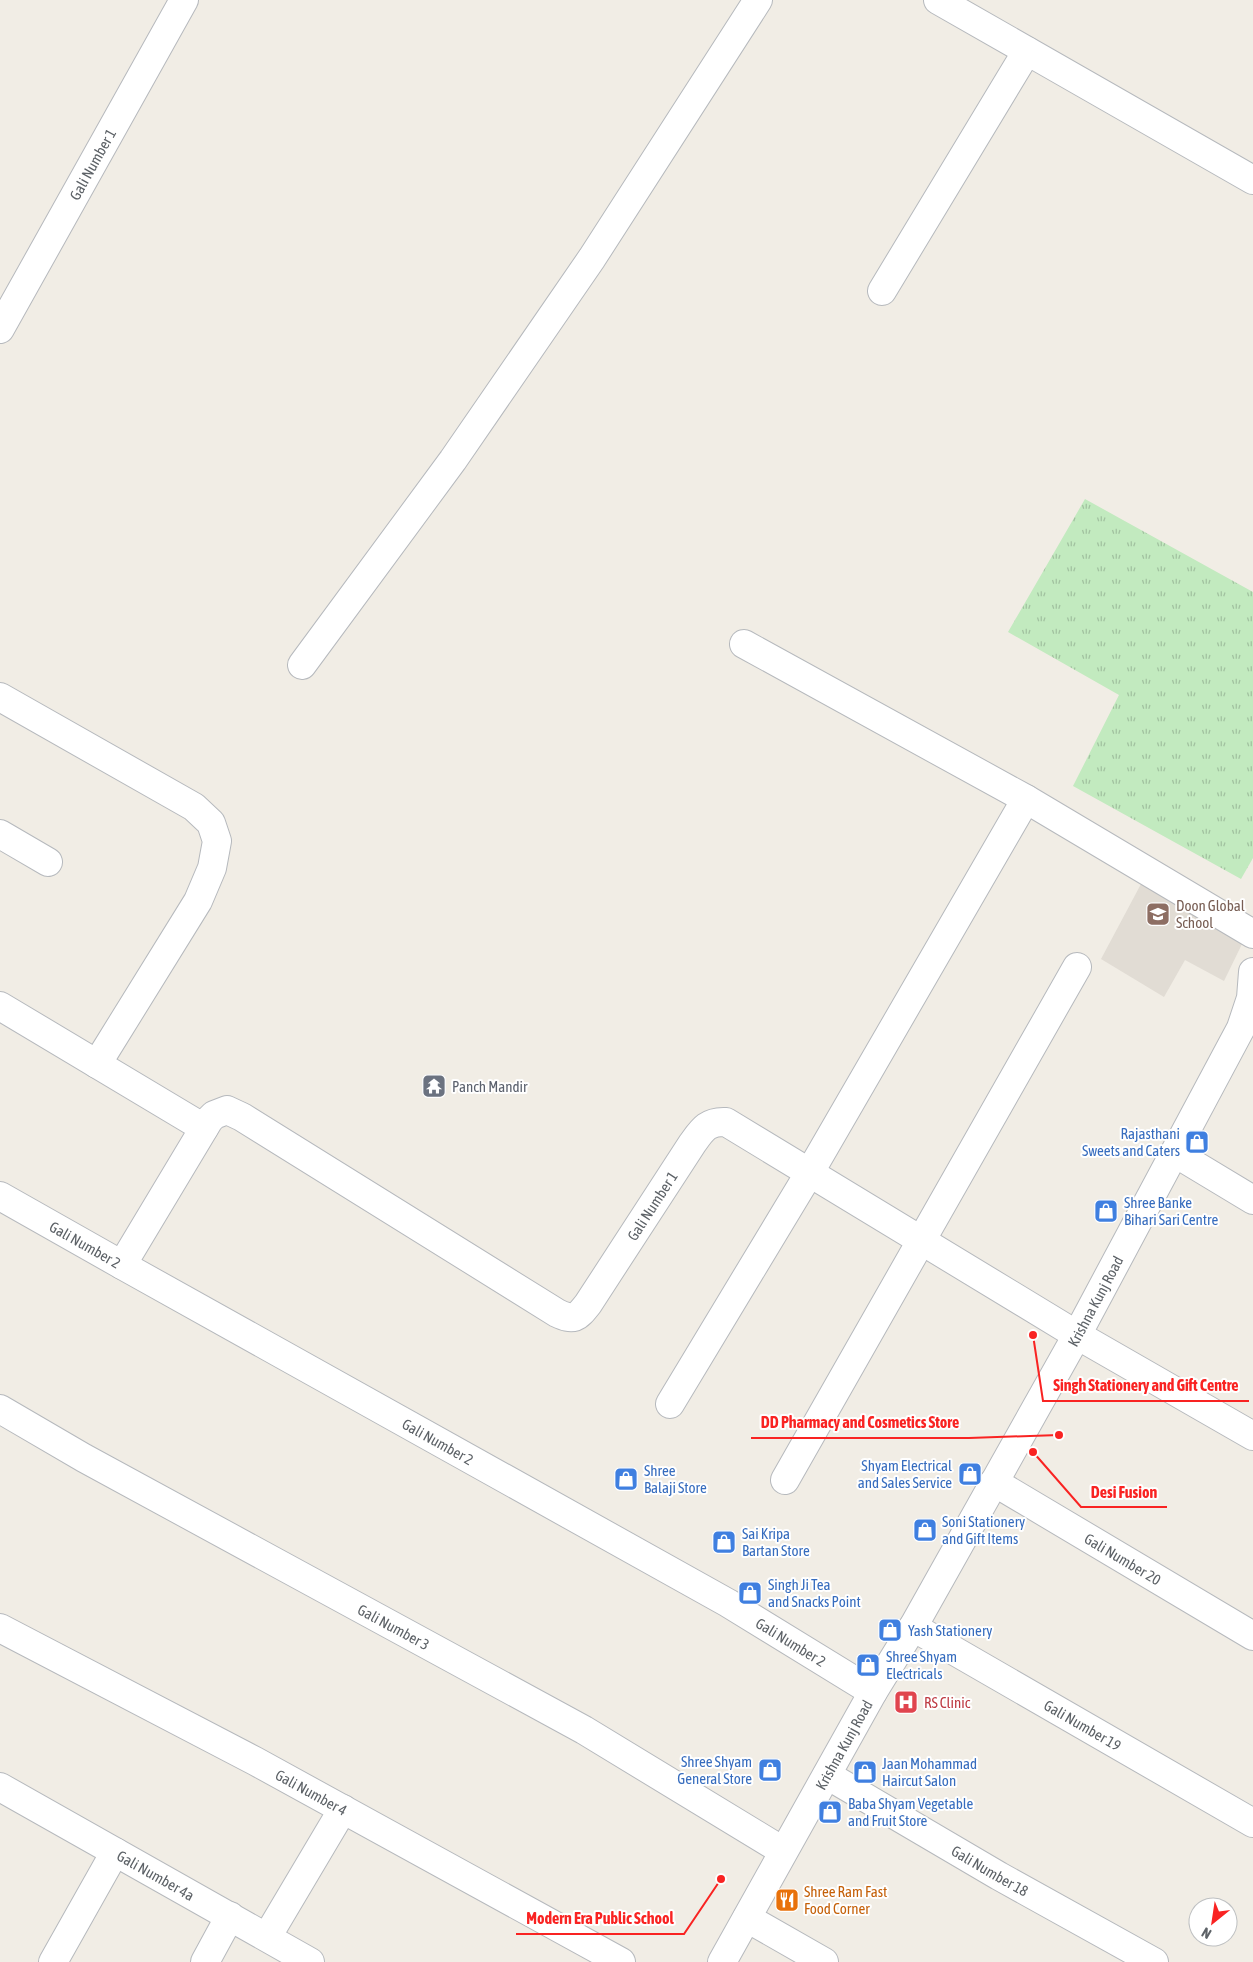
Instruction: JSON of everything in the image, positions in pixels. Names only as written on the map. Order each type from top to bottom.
[{"type":"street","name":"Gali Number 1","points":[[0,329],[184,0]]},
{"type":"street","points":[[302,665],[453,460],[592,258],[758,0]]},
{"type":"street","points":[[938,0],[1253,180]]},
{"type":"street","points":[[882,291],[1027,51]]},
{"type":"street","points":[[744,644],[1026,799],[1253,934]]},
{"type":"street","points":[[0,697],[194,807],[211,823],[217,841],[212,868],[198,901],[97,1064]]},
{"type":"street","points":[[670,1404],[810,1172],[1026,799]]},
{"type":"street","points":[[0,834],[48,862]]},
{"type":"street","points":[[785,1480],[1077,967]]},
{"type":"street","name":"Krishna Kunj Road","points":[[722,1962],[873,1692],[913,1627],[1077,1335],[1175,1153],[1241,1028],[1251,998],[1253,972]]},
{"type":"street","points":[[0,1006],[204,1128],[122,1265]]},
{"type":"street","name":"Gali Number 1","points":[[204,1128],[209,1120],[219,1112],[227,1110],[242,1117],[557,1313],[573,1318],[580,1314],[588,1304],[692,1144],[708,1125],[714,1122],[726,1122],[1077,1335],[1253,1436]]},
{"type":"street","points":[[1175,1153],[1253,1200]]},
{"type":"street","name":"Gali Number 2","points":[[0,1196],[721,1598],[873,1692]]},
{"type":"street","name":"Gali Number 3","points":[[0,1408],[84,1458],[584,1730],[783,1851]]},
{"type":"street","name":"Gali Number 20","points":[[994,1482],[1253,1636]]},
{"type":"street","name":"Gali Number 19","points":[[913,1627],[1253,1823]]},
{"type":"street","name":"Gali Number 4","points":[[0,1628],[255,1761],[621,1962]]},
{"type":"street","name":"Gali Number 18","points":[[827,1775],[999,1876],[1154,1962]]},
{"type":"street","name":"Gali Number 4a","points":[[0,1787],[310,1962]]},
{"type":"street","points":[[267,1938],[343,1809]]},
{"type":"street","points":[[52,1962],[115,1852]]},
{"type":"street","points":[[205,1962],[230,1916]]},
{"type":"street","points":[[747,1918],[824,1962]]},
{"type":"shaded area","name":"Doon Global School","points":[[1141,884],[1242,944],[1224,981],[1185,960],[1164,997],[1101,959]]},
{"type":"green space","points":[[1085,499],[1253,592],[1253,858],[1241,879],[1073,786],[1119,695],[1008,632]]},
{"type":"place","name":"Doon Global School","points":[[1158,914]]},
{"type":"place","name":"Panch Mandir","points":[[434,1086]]},
{"type":"place","name":"Rajasthani Sweets and Caters","points":[[1197,1142]]},
{"type":"place","name":"Shree Banke Bihari Sari Centre","points":[[1106,1211]]},
{"type":"place","name":"Singh Stationery and Gift Centre","points":[[1033,1335]]},
{"type":"place","name":"DD Pharmacy and Cosmetics Store","points":[[1059,1435]]},
{"type":"place","name":"Desi Fusion","points":[[1033,1452]]},
{"type":"place","name":"Shyam Electrical and Sales Service","points":[[970,1474]]},
{"type":"place","name":"Shree Balaji Store","points":[[626,1479]]},
{"type":"place","name":"Soni Stationery and Gift Items","points":[[925,1530]]},
{"type":"place","name":"Sai Kripa Bartan Store","points":[[724,1542]]},
{"type":"place","name":"Singh Ji Tea and Snacks Point","points":[[750,1593]]},
{"type":"place","name":"Yash Stationery","points":[[890,1630]]},
{"type":"place","name":"Shree Shyam Electricals","points":[[868,1665]]},
{"type":"place","name":"RS Clinic","points":[[906,1702]]},
{"type":"place","name":"Shree Shyam General Store","points":[[770,1770]]},
{"type":"place","name":"Jaan Mohammad Haircut Salon","points":[[865,1772]]},
{"type":"place","name":"Baba Shyam Vegetable and Fruit Store","points":[[830,1812]]},
{"type":"place","name":"Modern Era Public School","points":[[721,1879]]},
{"type":"place","name":"Shree Ram Fast Food Corner","points":[[787,1900]]}]
